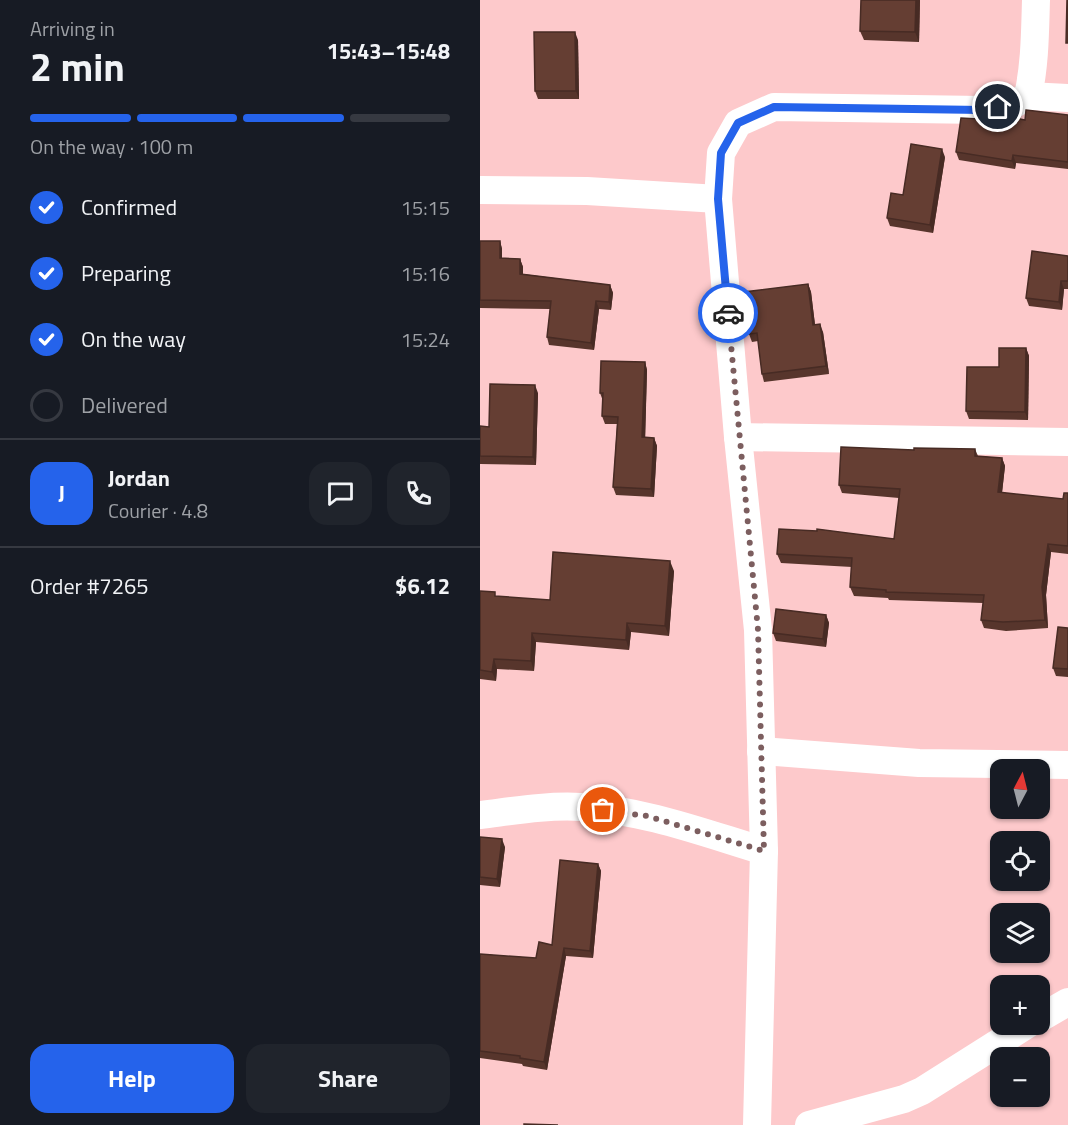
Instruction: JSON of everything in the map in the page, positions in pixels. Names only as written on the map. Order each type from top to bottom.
[{"type":"street","points":[[1028,96],[1035,56],[1036,0]]},
{"type":"street","points":[[757,1125],[764,851],[758,630],[738,437],[718,199],[721,153],[738,123],[774,107],[982,110],[1014,104],[1028,96],[1068,98]]},
{"type":"street","points":[[480,190],[587,191],[718,199]]},
{"type":"street","points":[[738,437],[1068,442]]},
{"type":"street","points":[[762,751],[919,763],[1068,765]]},
{"type":"street","points":[[480,815],[533,809],[592,808],[647,816],[764,851]]},
{"type":"street","points":[[1050,1012],[1068,1002]]},
{"type":"street","points":[[809,1125],[904,1099],[922,1091],[1011,1035]]},
{"type":"building","points":[[861,0],[916,0],[915,32],[860,31]]},
{"type":"building","points":[[1067,0],[1068,43],[1066,43]]},
{"type":"building","points":[[534,32],[575,32],[576,91],[535,91]]},
{"type":"building","points":[[1026,110],[1068,115],[1068,162],[1013,155],[1012,161],[956,152],[961,118],[979,119],[999,115],[1025,120]]},
{"type":"building","points":[[911,144],[942,149],[930,225],[887,218],[891,193],[903,195]]},
{"type":"building","points":[[480,241],[500,241],[500,258],[520,259],[520,274],[610,285],[609,302],[596,301],[591,343],[547,337],[551,301],[480,300]]},
{"type":"building","points":[[1032,251],[1068,256],[1068,281],[1061,281],[1059,302],[1026,298]]},
{"type":"building","points":[[808,284],[813,325],[820,324],[826,366],[762,374],[757,333],[749,334],[744,292]]},
{"type":"building","points":[[999,348],[1026,348],[1025,412],[966,411],[967,367],[999,367]]},
{"type":"building","points":[[601,361],[645,362],[642,437],[654,438],[651,489],[613,487],[618,417],[602,416]]},
{"type":"building","points":[[490,384],[535,385],[533,457],[480,456],[480,426],[489,427]]},
{"type":"building","points":[[841,447],[914,450],[914,448],[975,449],[975,456],[1002,458],[998,492],[1063,499],[1064,493],[1068,493],[1068,546],[1048,544],[1042,587],[1045,620],[1003,622],[981,620],[984,595],[886,592],[886,590],[850,587],[852,558],[777,554],[779,529],[817,531],[817,529],[894,539],[900,489],[839,485]]},
{"type":"building","points":[[553,552],[670,561],[665,626],[627,623],[626,640],[532,633],[531,661],[494,659],[492,672],[480,670],[480,591],[495,592],[495,596],[550,600]]},
{"type":"building","points":[[776,609],[826,615],[823,639],[773,633]]},
{"type":"building","points":[[1058,627],[1068,628],[1068,669],[1053,668]]},
{"type":"building","points":[[480,837],[502,839],[497,879],[480,877]]},
{"type":"building","points":[[560,860],[598,864],[590,951],[564,948],[544,1062],[520,1058],[520,1056],[480,1051],[480,954],[536,958],[539,942],[552,945]]},
{"type":"way so far","points":[[603,810],[647,816],[764,851],[758,630],[728,313]]},
{"type":"route","points":[[728,313],[718,199],[721,153],[738,123],[774,107],[982,110],[998,107]]}]
